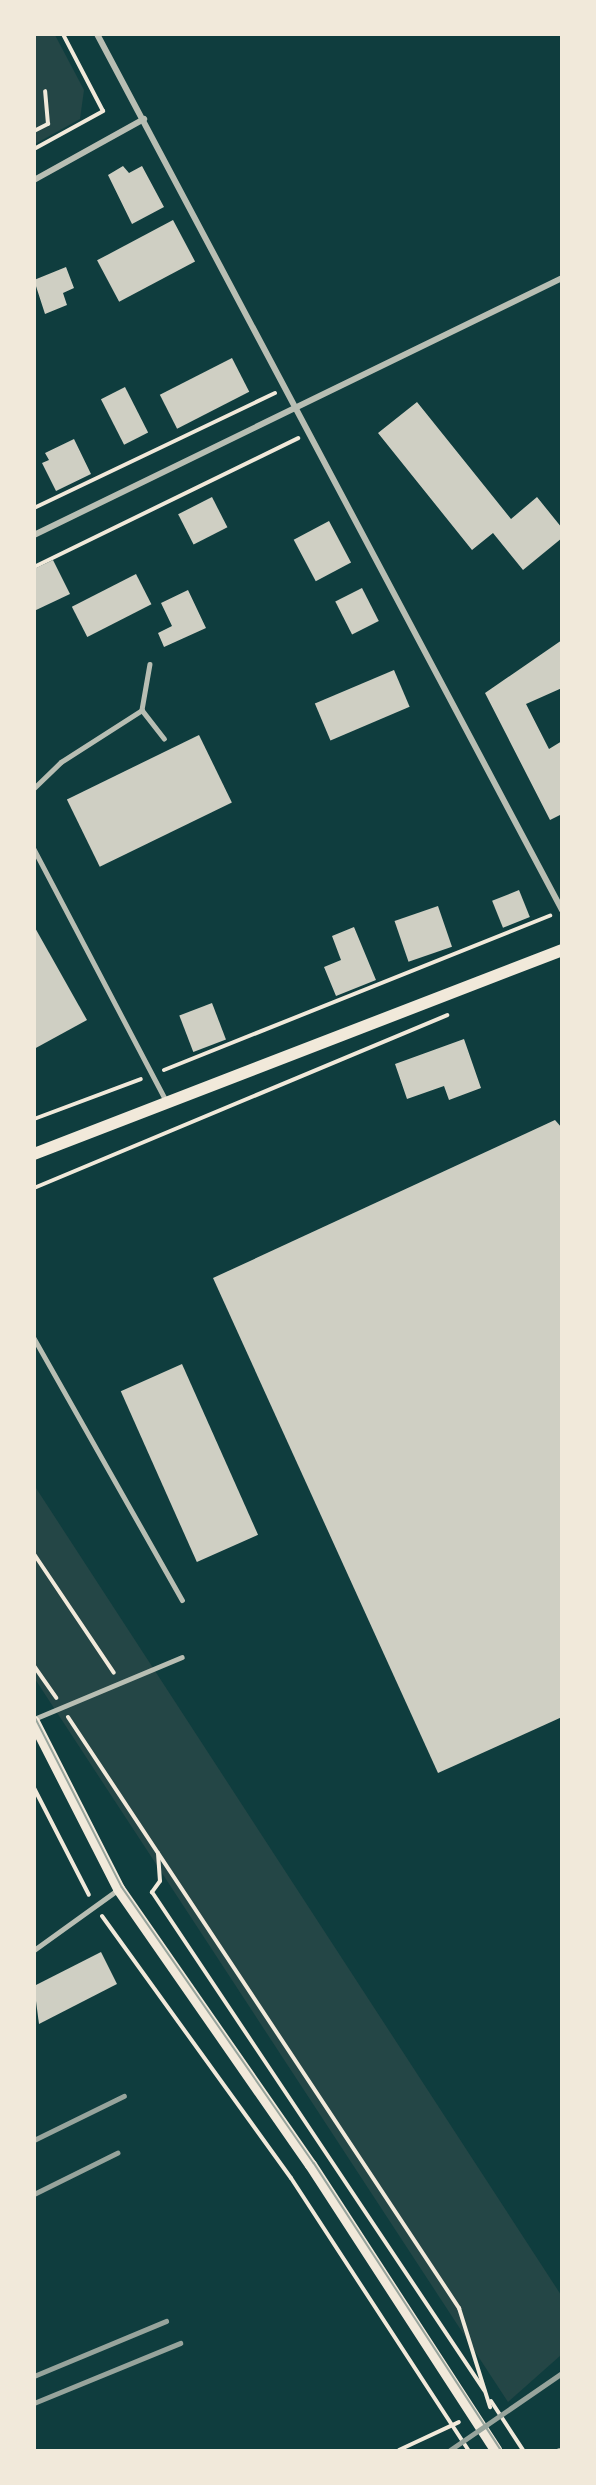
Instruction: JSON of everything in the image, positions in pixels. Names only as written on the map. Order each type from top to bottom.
[{"type":"main road","points":[[34,1154],[561,950]]},
{"type":"main road","points":[[34,1721],[119,1889],[311,2165],[496,2451]]},
{"type":"street","points":[[97,34],[144,119],[293,409],[558,912]]},
{"type":"street","points":[[34,180],[144,119]]},
{"type":"street","points":[[34,535],[561,278]]},
{"type":"lane","points":[[34,788],[61,762],[142,710],[150,664]]},
{"type":"lane","points":[[142,710],[164,738]]},
{"type":"lane","points":[[34,849],[168,1104]]},
{"type":"lane","points":[[34,1338],[182,1600]]},
{"type":"lane","points":[[34,1721],[61,1706],[182,1657]]},
{"type":"lane","points":[[34,1950],[119,1889]]},
{"type":"path","points":[[34,149],[103,111],[63,34]]},
{"type":"path","points":[[34,131],[48,124],[45,91]]},
{"type":"path","points":[[34,508],[283,389]]},
{"type":"path","points":[[34,567],[307,434]]},
{"type":"path","points":[[34,1119],[153,1074],[558,912]]},
{"type":"path","points":[[34,1188],[459,1010]]},
{"type":"path","points":[[34,1554],[120,1682]]},
{"type":"path","points":[[34,1666],[459,2308],[491,2407],[481,2412]]},
{"type":"path","points":[[34,1788],[96,1907],[291,2178],[468,2451]]},
{"type":"path","points":[[158,1853],[160,1881],[152,1892],[330,2153],[524,2451]]},
{"type":"path","points":[[399,2451],[471,2416]]},
{"type":"shaded area","points":[[35,35],[55,35],[84,90],[80,119],[35,144]]},
{"type":"shaded area","points":[[34,1485],[561,2295],[561,2355],[508,2402],[35,1679]]},
{"type":"building","points":[[123,166],[129,173],[142,166],[164,207],[132,224],[108,175]]},
{"type":"building","points":[[173,220],[195,261],[119,302],[97,260]]},
{"type":"building","points":[[66,267],[74,288],[63,293],[67,305],[45,314],[34,280]]},
{"type":"building","points":[[232,358],[249,392],[177,429],[160,395]]},
{"type":"building","points":[[125,387],[148,432],[124,445],[101,399]]},
{"type":"building","points":[[417,402],[511,519],[537,497],[562,528],[562,538],[523,570],[493,533],[472,550],[378,433]]},
{"type":"building","points":[[74,439],[91,474],[56,491],[42,463],[49,460],[45,453]]},
{"type":"building","points":[[212,497],[227,527],[194,545],[178,514]]},
{"type":"building","points":[[329,521],[351,562],[316,581],[294,540]]},
{"type":"building","points":[[53,560],[70,594],[34,611],[34,569]]},
{"type":"building","points":[[136,574],[151,604],[87,637],[72,607]]},
{"type":"building","points":[[362,588],[379,621],[352,635],[335,602]]},
{"type":"building","points":[[188,590],[206,628],[164,647],[158,633],[172,626],[161,603]]},
{"type":"building","points":[[562,640],[562,688],[526,704],[549,749],[562,741],[562,814],[550,820],[485,693]]},
{"type":"building","points":[[394,670],[410,707],[330,740],[315,704]]},
{"type":"building","points":[[199,735],[232,802],[100,867],[67,799]]},
{"type":"building","points":[[519,890],[530,917],[503,928],[492,901]]},
{"type":"building","points":[[438,906],[452,947],[409,962],[395,921]]},
{"type":"building","points":[[34,926],[87,1020],[34,1049]]},
{"type":"building","points":[[354,927],[376,980],[336,996],[324,967],[341,960],[332,936]]},
{"type":"building","points":[[212,1003],[226,1039],[193,1052],[179,1016]]},
{"type":"building","points":[[464,1039],[481,1088],[449,1100],[444,1086],[407,1099],[395,1064]]},
{"type":"building","points":[[555,1120],[562,1128],[562,1717],[438,1773],[213,1278]]},
{"type":"building","points":[[182,1364],[258,1535],[197,1562],[121,1391]]},
{"type":"building","points":[[101,1952],[117,1984],[39,2024],[34,1986]]},
{"type":"tram line","points":[[34,1715],[122,1887],[314,2163],[501,2450]]},
{"type":"railway","points":[[34,2140],[124,2096]]},
{"type":"railway","points":[[34,2194],[117,2153]]},
{"type":"railway","points":[[34,2376],[166,2321]]},
{"type":"railway","points":[[34,2403],[180,2343]]},
{"type":"railway","points":[[450,2450],[562,2373]]}]
